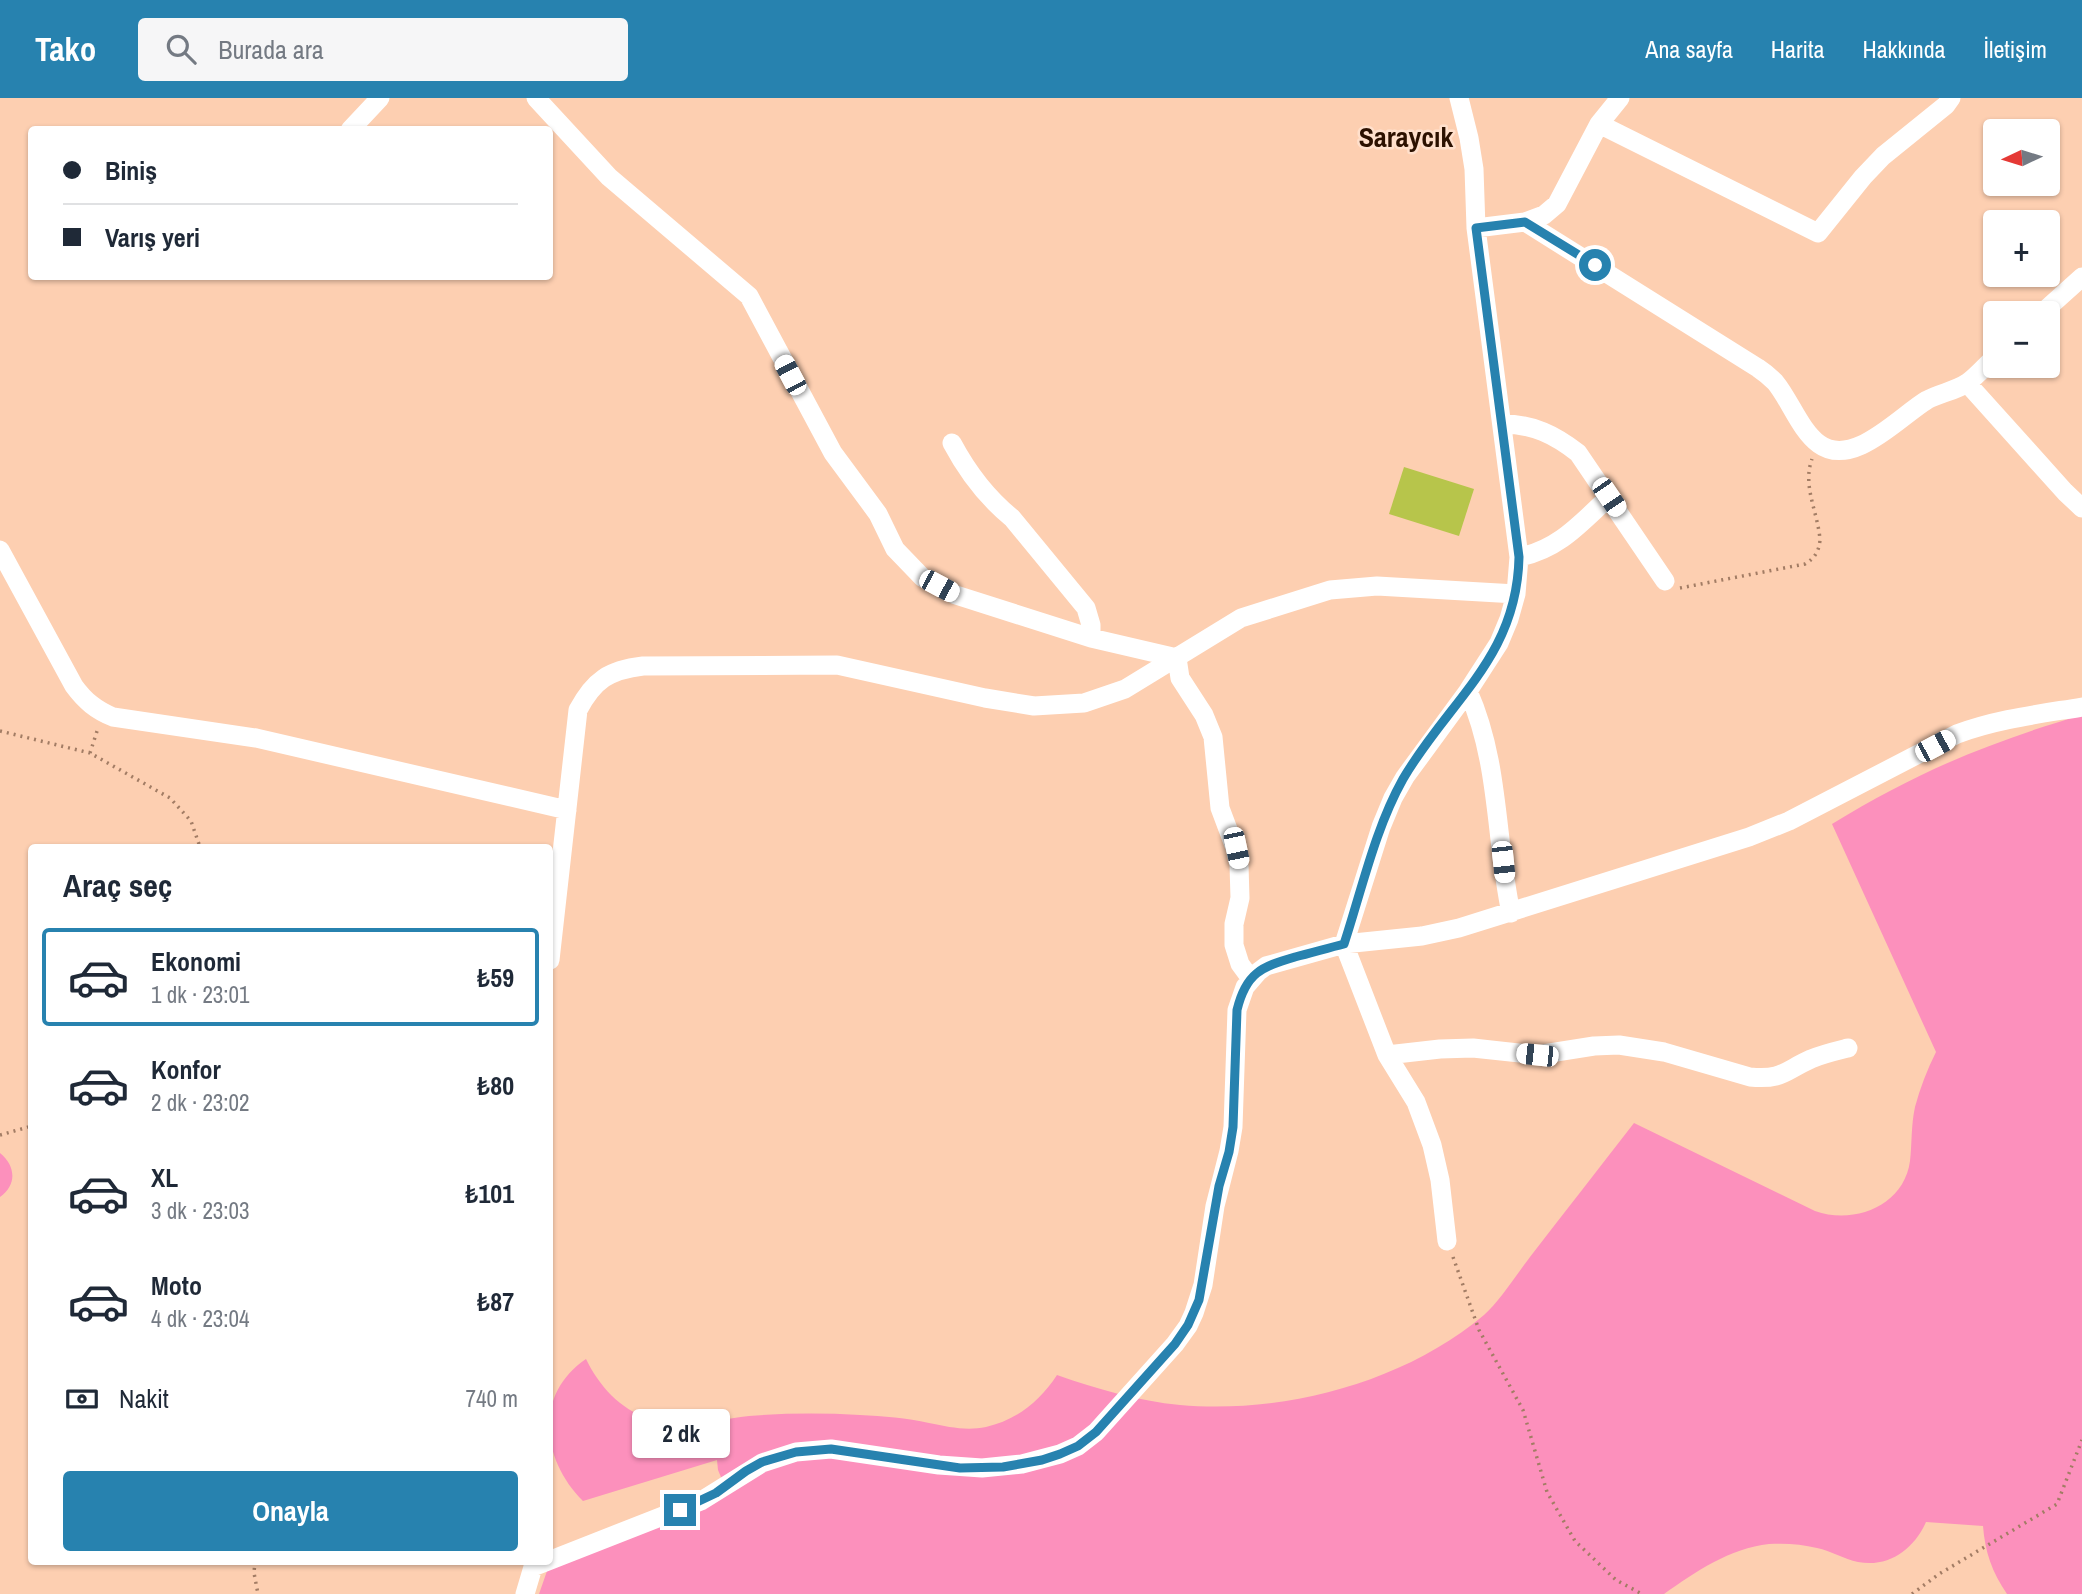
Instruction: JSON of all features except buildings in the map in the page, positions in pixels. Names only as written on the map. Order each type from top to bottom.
[{"type":"street","points":[[355,126],[380,98]]},
{"type":"street","points":[[536,98],[609,177],[748,296],[833,453],[878,514],[895,549],[922,577],[956,595],[1091,638],[1177,658]]},
{"type":"street","points":[[1447,1241],[1440,1180],[1432,1145],[1416,1102],[1387,1055],[1344,944],[1381,827],[1393,798],[1423,750],[1468,691],[1499,643],[1516,594],[1519,557],[1476,228],[1474,169],[1459,98]]},
{"type":"street","points":[[1476,228],[1525,222],[1544,215],[1557,204],[1598,124],[1620,98]]},
{"type":"street","points":[[1598,124],[1818,233],[1883,156],[1951,98]]},
{"type":"street","points":[[1525,222],[1758,368],[1774,382],[1811,437],[1829,449],[1857,447],[1874,439],[1927,400],[1966,383],[1983,368]]},
{"type":"street","points":[[2055,301],[2082,277]]},
{"type":"street","points":[[1966,383],[2082,508]]},
{"type":"street","points":[[1503,424],[1526,425],[1539,429],[1578,453],[1665,581]]},
{"type":"street","points":[[952,443],[975,481],[998,507],[1012,518],[1086,608],[1091,625],[1091,638]]},
{"type":"street","points":[[1519,557],[1539,552],[1563,539],[1609,497]]},
{"type":"street","points":[[0,550],[74,686],[84,700],[103,713],[113,717],[256,738],[567,810]]},
{"type":"street","points":[[553,934],[578,709],[588,691],[603,678],[622,669],[643,666],[838,665],[985,698],[1034,706],[1084,703],[1125,690],[1241,618],[1330,590],[1377,586],[1516,594]]},
{"type":"street","points":[[1177,658],[1180,678],[1204,715],[1213,737],[1220,808],[1236,848],[1239,865],[1240,898],[1234,925],[1234,945],[1240,964],[1251,979]]},
{"type":"street","points":[[1468,691],[1483,730],[1490,759],[1511,913]]},
{"type":"street","points":[[553,1556],[701,1501],[762,1462],[796,1452],[831,1449],[960,1468],[1003,1467],[1060,1454],[1078,1446],[1096,1432],[1175,1344],[1188,1325],[1199,1300],[1219,1186],[1233,1127],[1237,1010],[1240,998],[1251,979],[1266,965],[1344,944],[1422,936],[1511,913],[1749,837],[1867,782],[1957,734],[1979,726],[2082,707]]},
{"type":"street","points":[[1387,1055],[1473,1048],[1537,1055],[1619,1045],[1664,1052],[1764,1079],[1777,1077],[1811,1059],[1848,1048]]},
{"type":"street","points":[[525,1594],[533,1565]]},
{"type":"path","points":[[1665,581],[1675,587],[1687,587],[1805,564],[1812,559],[1820,540],[1808,472],[1819,444]]},
{"type":"path","points":[[90,753],[103,713]]},
{"type":"path","points":[[0,731],[90,753],[170,799],[191,821],[199,844]]},
{"type":"path","points":[[0,1135],[28,1127]]},
{"type":"path","points":[[1447,1241],[1479,1330],[1523,1410],[1547,1492],[1575,1541],[1616,1580],[1642,1594]]},
{"type":"path","points":[[1912,1594],[1939,1574],[2057,1504],[2082,1440]]},
{"type":"path","points":[[255,1565],[258,1594]]},
{"type":"shaded area","points":[[2082,715],[2082,1594],[2007,1594],[1990,1562],[1983,1526],[1926,1522],[1907,1548],[1880,1562],[1858,1562],[1805,1546],[1755,1546],[1727,1556],[1664,1594],[539,1594],[549,1565],[553,1565],[554,1551],[726,1489],[717,1460],[583,1501],[569,1485],[553,1451],[553,1403],[557,1391],[569,1374],[586,1359],[597,1378],[620,1403],[638,1415],[674,1424],[763,1415],[846,1414],[912,1420],[958,1428],[979,1428],[1008,1420],[1027,1408],[1057,1375],[1149,1401],[1220,1407],[1260,1404],[1341,1389],[1380,1376],[1452,1339],[1484,1315],[1634,1123],[1815,1211],[1845,1215],[1875,1208],[1898,1190],[1906,1177],[1915,1107],[1936,1052],[1832,824],[1923,774],[2015,736]]},
{"type":"shaded area","points":[[0,1153],[12,1169],[12,1181],[0,1197]]},
{"type":"district","name":"Saraycık","points":[[1406,137]]},
{"type":"route","points":[[680,1510],[716,1493],[762,1462],[814,1449],[849,1451],[960,1468],[1003,1467],[1060,1454],[1078,1446],[1096,1432],[1175,1344],[1194,1313],[1203,1285],[1215,1206],[1233,1127],[1237,1010],[1245,987],[1266,965],[1344,944],[1381,827],[1393,798],[1413,764],[1468,691],[1499,643],[1516,594],[1519,557],[1476,228],[1525,222],[1595,265]]}]
